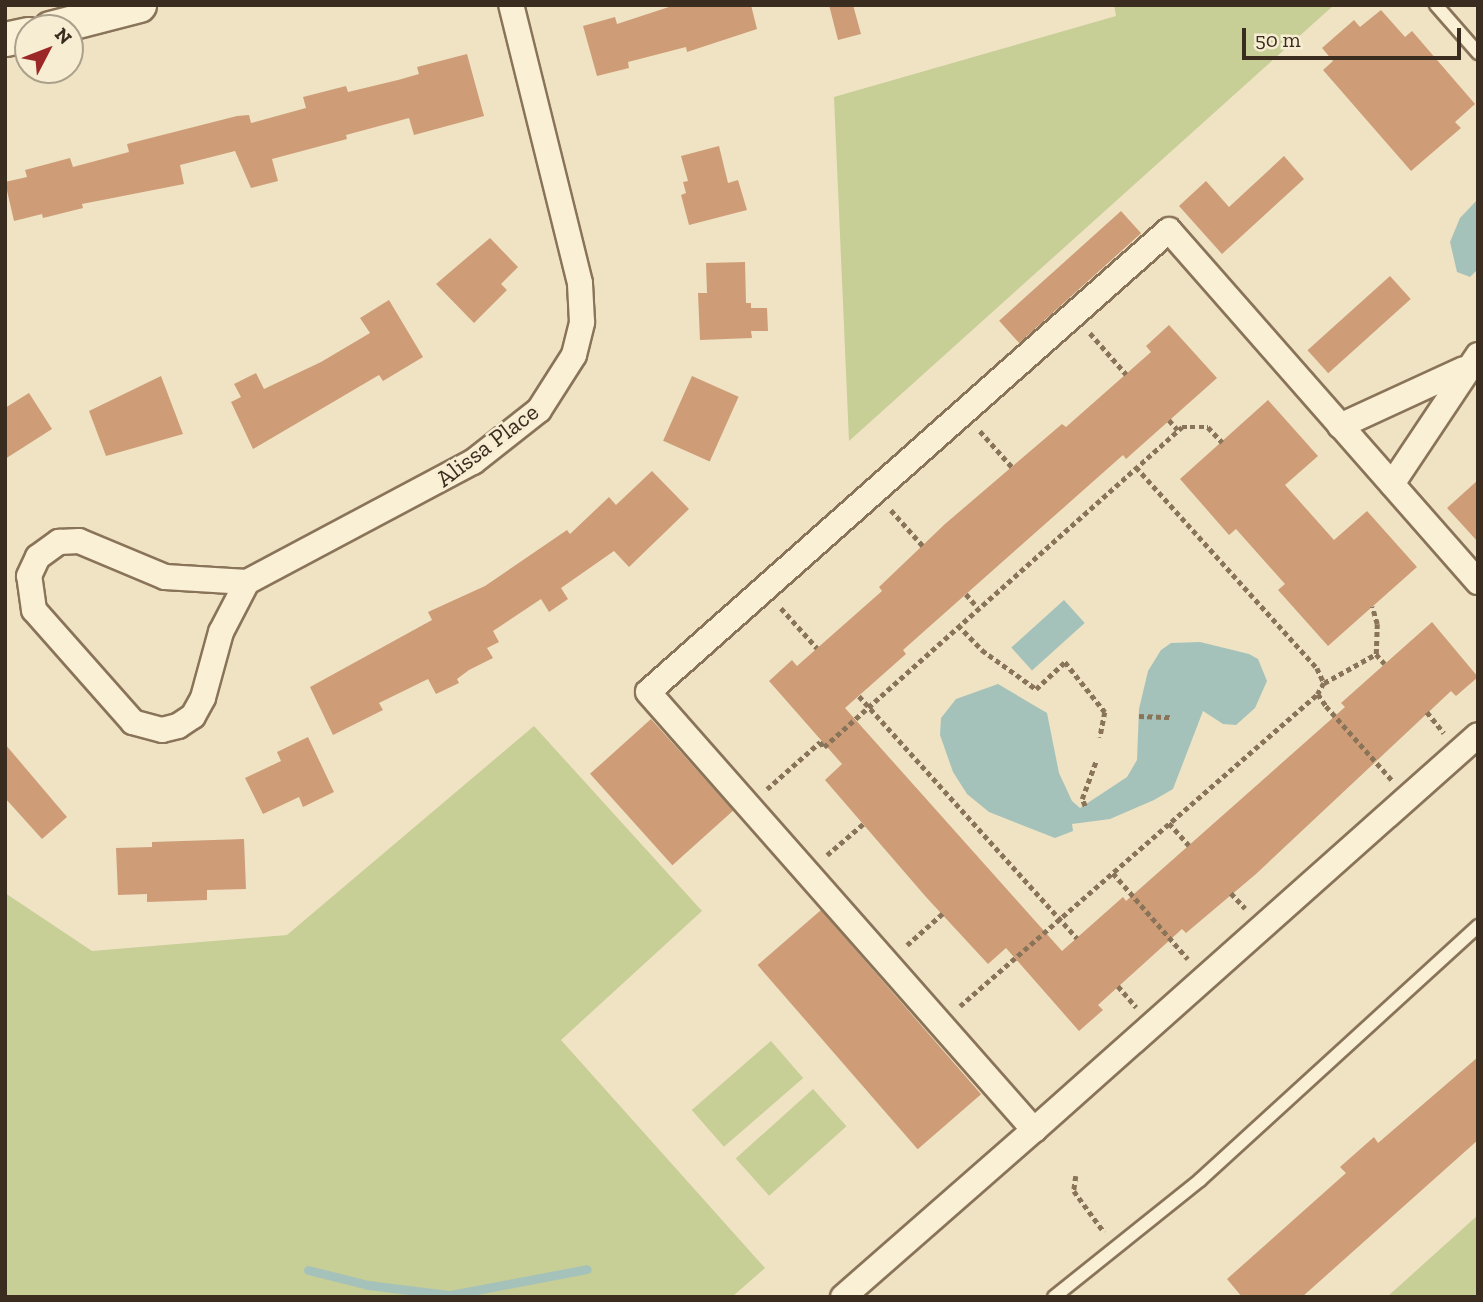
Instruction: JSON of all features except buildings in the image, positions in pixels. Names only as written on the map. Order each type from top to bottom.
[{"type":"main road","points":[[84,19],[139,5]]},
{"type":"street","name":"Alissa Place","points":[[247,582],[473,462],[539,410],[574,355],[582,322],[580,284],[511,5]]},
{"type":"street","points":[[1034,1130],[648,692],[1169,230],[1478,582]]},
{"type":"street","points":[[1340,426],[1471,362]]},
{"type":"street","points":[[1392,484],[1471,362]]},
{"type":"street","points":[[79,541],[165,577],[247,582],[221,632],[203,698],[192,716],[162,730],[132,722],[33,610],[28,591],[29,576],[38,557],[59,542],[79,541]]},
{"type":"street","points":[[843,1297],[1478,735]]},
{"type":"lane","points":[[1436,5],[1478,53]]},
{"type":"lane","points":[[1054,1297],[1200,1180],[1478,926]]},
{"type":"path","points":[[1073,315],[1126,374]]},
{"type":"path","points":[[963,412],[1013,468]]},
{"type":"path","points":[[1169,420],[1178,430]]},
{"type":"path","points":[[747,805],[820,742],[824,747],[1178,430],[1208,427],[1222,442]]},
{"type":"path","points":[[1136,467],[1317,668],[1324,683]]},
{"type":"path","points":[[874,491],[924,547]]},
{"type":"path","points":[[764,589],[817,648]]},
{"type":"path","points":[[966,594],[978,608]]},
{"type":"path","points":[[1372,607],[1377,624],[1376,654],[1385,664]]},
{"type":"path","points":[[958,625],[982,650],[1036,689],[1065,662],[1105,712],[1100,737]]},
{"type":"path","points":[[940,1023],[1318,694],[1324,683],[1376,654]]},
{"type":"path","points":[[1318,694],[1407,798]]},
{"type":"path","points":[[859,696],[1077,938]]},
{"type":"path","points":[[1139,716],[1172,717]]},
{"type":"path","points":[[1085,806],[1082,799],[1096,761]]},
{"type":"path","points":[[808,873],[863,824]]},
{"type":"path","points":[[1169,824],[1189,845]]},
{"type":"path","points":[[1113,873],[1205,978]]},
{"type":"path","points":[[887,963],[943,913]]},
{"type":"path","points":[[1076,1176],[1074,1191],[1115,1248]]},
{"type":"green space","points":[[1114,5],[1334,5],[849,441],[834,97],[1116,16]]},
{"type":"green space","points":[[534,726],[702,911],[561,1040],[765,1268],[732,1297],[5,1297],[5,893],[92,951],[287,935]]},
{"type":"green space","points":[[771,1041],[803,1078],[724,1147],[692,1110]]},
{"type":"green space","points":[[813,1089],[846,1126],[769,1196],[736,1159]]},
{"type":"green space","points":[[1478,1215],[1478,1297],[1387,1297]]},
{"type":"water","points":[[1478,199],[1478,269],[1470,277],[1457,272],[1450,242],[1460,218]]},
{"type":"water","points":[[1064,600],[1085,623],[1032,671],[1011,648]]},
{"type":"water","points":[[1200,642],[1249,654],[1258,659],[1267,681],[1255,708],[1236,725],[1223,724],[1203,711],[1173,789],[1154,800],[1110,819],[1072,824],[1073,831],[1055,838],[989,812],[967,794],[953,772],[940,735],[941,718],[956,699],[998,684],[1047,713],[1059,773],[1072,801],[1080,808],[1127,777],[1137,760],[1139,709],[1148,671],[1161,650],[1171,643]]},
{"type":"waterway","points":[[308,1270],[368,1285],[450,1295],[587,1269]]}]
